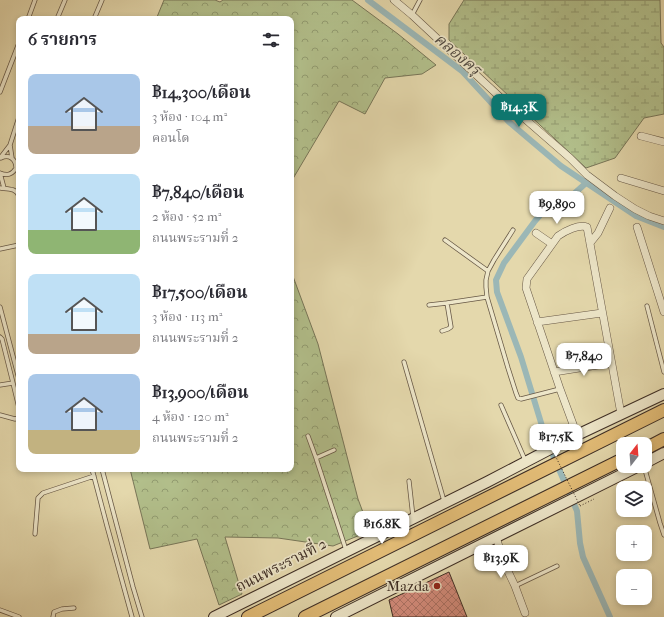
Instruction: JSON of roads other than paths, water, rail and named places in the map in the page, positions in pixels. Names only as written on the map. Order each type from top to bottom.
[{"type":"highway","name":"ถนนพระรามที่ 2","points":[[248,617],[664,410]]},
{"type":"highway","points":[[652,445],[664,439]]},
{"type":"highway","points":[[652,449],[664,444]]},
{"type":"highway","points":[[305,617],[616,464]]},
{"type":"main road","name":"ถนนพระรามที่ 2","points":[[214,617],[487,482],[562,442],[664,394]]},
{"type":"main road","points":[[652,459],[664,453]]},
{"type":"main road","points":[[336,617],[565,502],[579,501],[627,473]]},
{"type":"street","points":[[394,0],[412,15],[502,100],[570,158],[587,175],[634,209],[664,221]]},
{"type":"street","points":[[641,136],[664,142]]},
{"type":"street","points":[[621,178],[664,191]]},
{"type":"street","points":[[590,243],[598,233],[610,208]]},
{"type":"street","points":[[577,435],[537,322],[526,284],[527,279],[558,236],[564,232],[584,226],[587,227],[621,414]]},
{"type":"street","points":[[637,227],[664,312]]},
{"type":"street","points":[[536,233],[552,244]]},
{"type":"street","points":[[537,322],[602,312]]},
{"type":"street","points":[[554,372],[611,364]]},
{"type":"street","points":[[496,537],[505,565],[525,613]]},
{"type":"lane","points":[[29,16],[36,0]]},
{"type":"lane","points":[[58,16],[65,0]]},
{"type":"lane","points":[[95,16],[102,0]]},
{"type":"lane","points":[[412,15],[420,0]]},
{"type":"lane","points":[[0,92],[16,51]]},
{"type":"lane","points":[[0,158],[10,145],[16,132]]},
{"type":"lane","points":[[10,145],[12,158],[16,164],[16,168],[11,174],[7,175],[0,173],[2,188],[16,192]]},
{"type":"lane","points":[[0,158],[5,156],[12,158]]},
{"type":"lane","points":[[513,230],[488,271],[486,280],[487,296],[508,368],[516,393],[520,399],[560,389]]},
{"type":"lane","points":[[445,240],[488,271]]},
{"type":"lane","points":[[0,249],[16,246]]},
{"type":"lane","points":[[429,305],[487,296]]},
{"type":"lane","points":[[442,331],[451,327],[447,303]]},
{"type":"lane","points":[[647,306],[664,372]]},
{"type":"lane","points":[[0,307],[16,368]]},
{"type":"lane","points":[[0,324],[4,322]]},
{"type":"lane","points":[[0,337],[2,339],[16,396]]},
{"type":"lane","points":[[404,362],[444,502]]},
{"type":"lane","points":[[0,385],[13,383]]},
{"type":"lane","points":[[501,405],[526,461]]},
{"type":"lane","points":[[0,415],[16,418]]},
{"type":"lane","points":[[308,436],[347,551]]},
{"type":"lane","points":[[316,458],[334,450]]},
{"type":"lane","points":[[93,472],[132,617]]},
{"type":"lane","points":[[103,472],[142,617]]},
{"type":"lane","points":[[646,473],[664,535]]},
{"type":"lane","points":[[35,534],[38,498],[43,493],[94,476]]},
{"type":"lane","points":[[409,481],[413,518]]},
{"type":"lane","points":[[660,523],[664,522]]},
{"type":"lane","points":[[107,526],[116,524]]},
{"type":"lane","points":[[515,586],[557,566]]},
{"type":"lane","points":[[53,617],[54,612],[62,609],[74,608]]},
{"type":"lane","points":[[0,610],[18,617]]},
{"type":"waterway","name":"คลองครุ","points":[[368,0],[462,71],[509,122],[561,166],[636,216],[664,227]]},
{"type":"waterway","points":[[586,183],[566,201],[547,207],[504,263],[496,280],[497,292],[521,357],[546,439],[577,511],[583,557],[610,617]]},
{"type":"place","name":"Mazda","points":[[437,586]]}]
